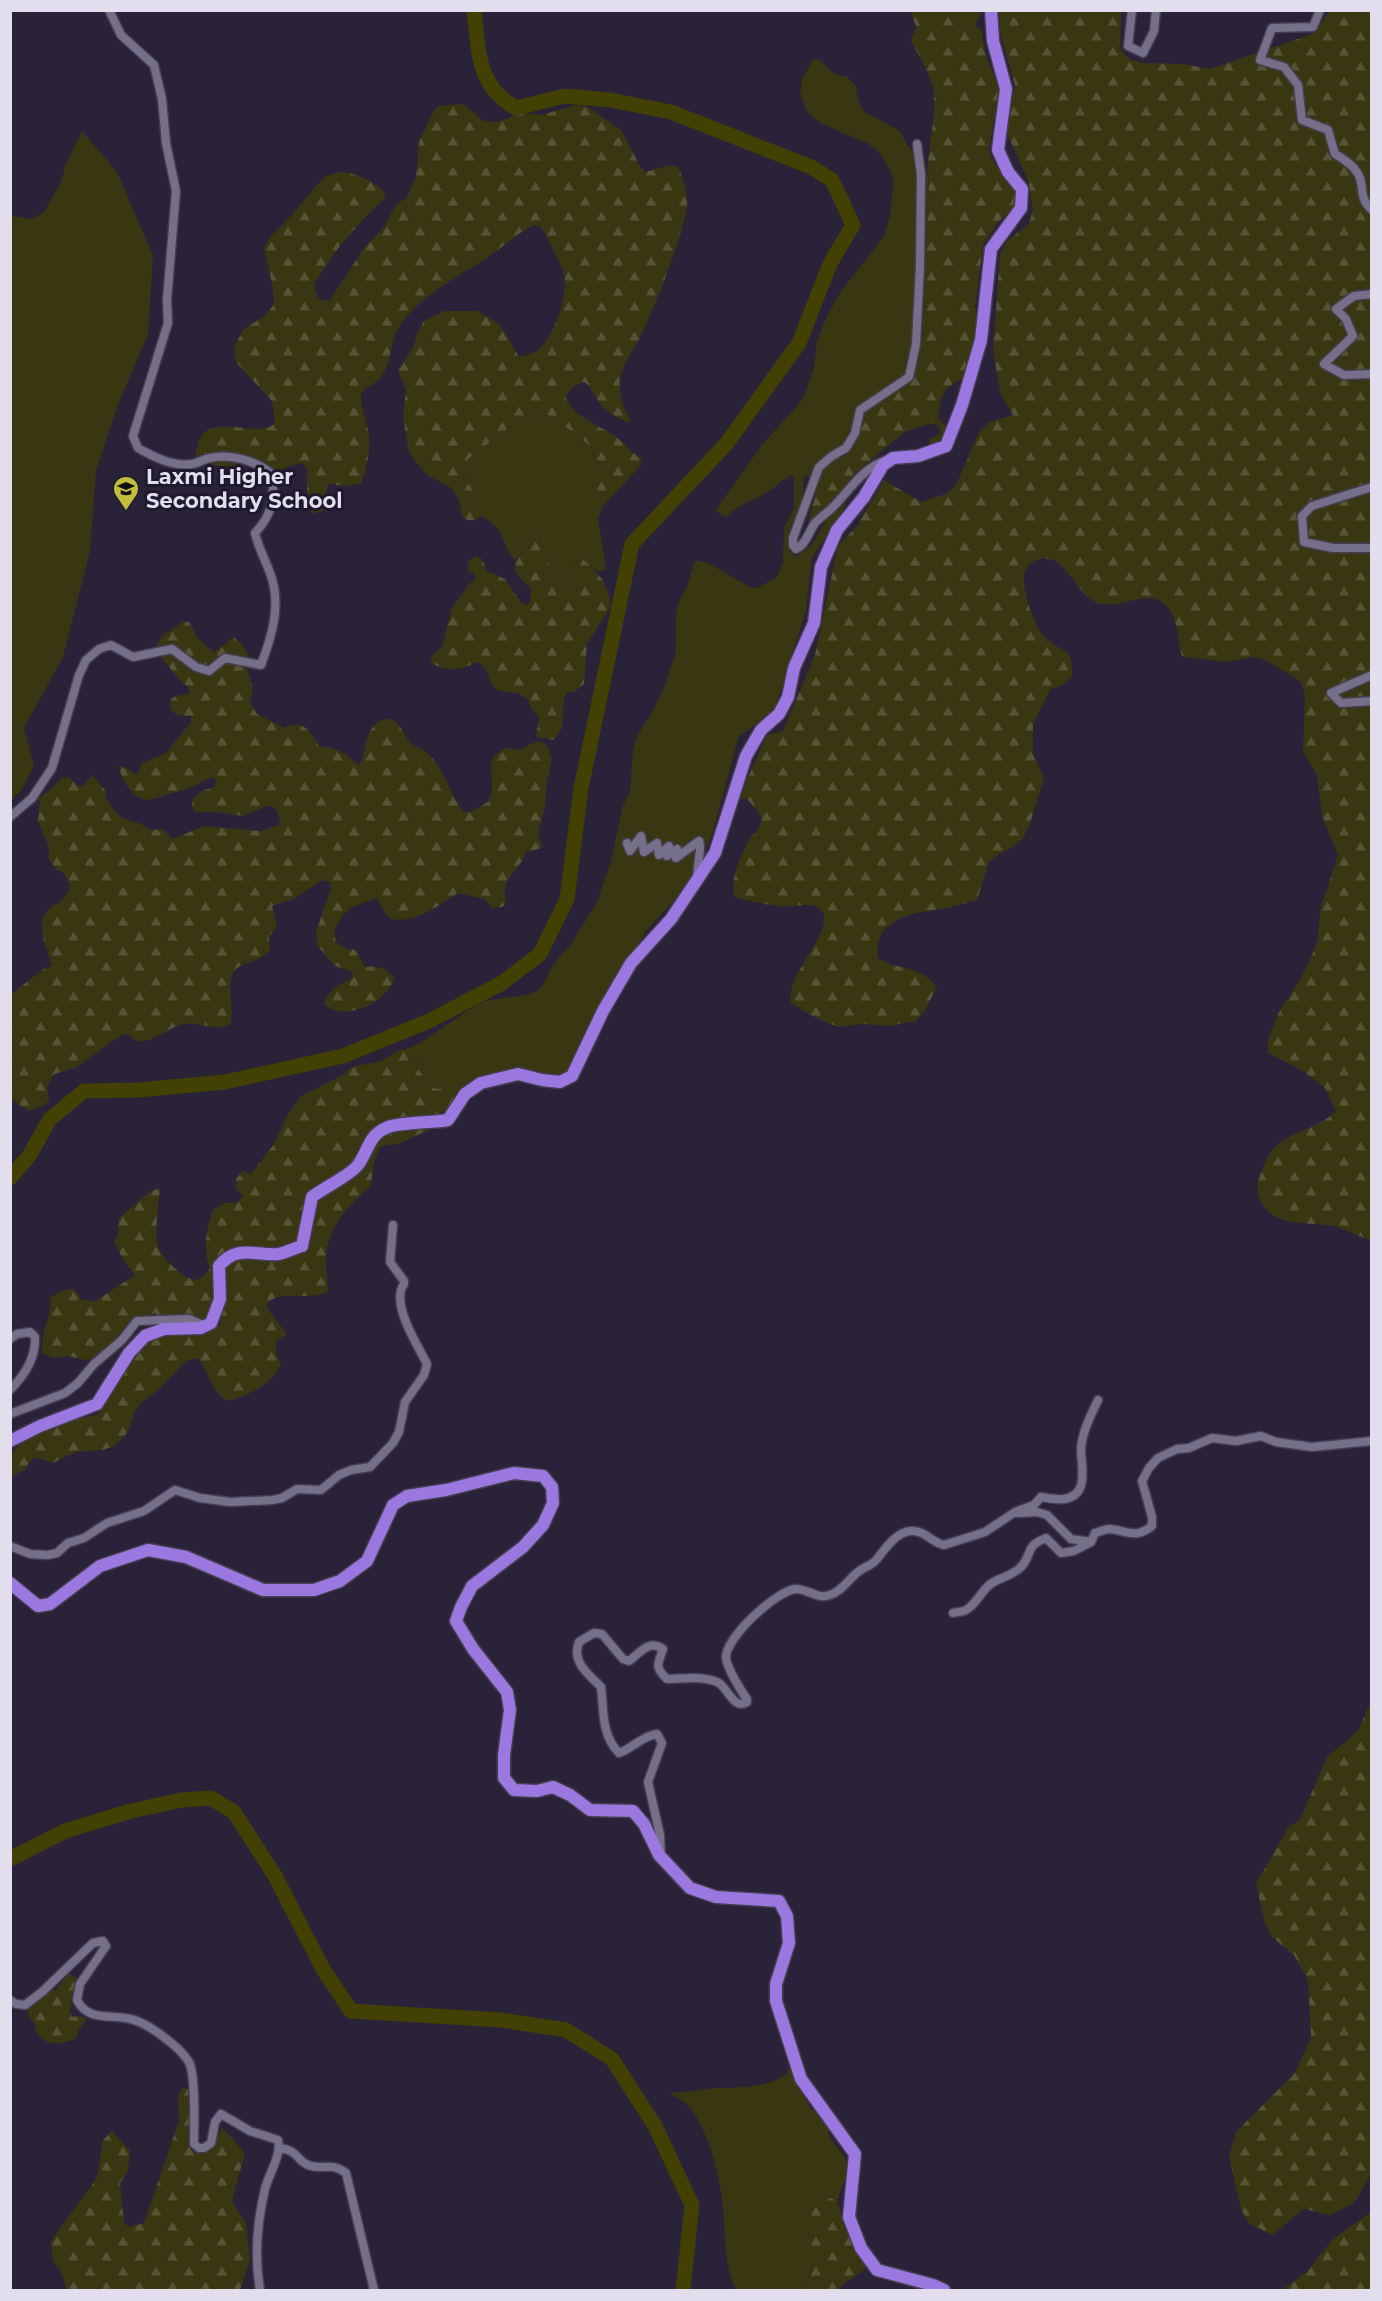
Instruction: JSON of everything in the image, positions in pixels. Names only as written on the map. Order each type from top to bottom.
[{"type":"highway","points":[[10,1441],[40,1426],[97,1404],[129,1353],[145,1336],[164,1329],[201,1328],[211,1323],[220,1299],[219,1266],[226,1257],[243,1252],[279,1254],[302,1246],[312,1197],[357,1167],[366,1147],[376,1133],[399,1125],[425,1124],[448,1119],[465,1094],[481,1083],[518,1074],[560,1082],[572,1076],[625,973],[645,945],[671,920],[715,853],[746,756],[761,730],[779,714],[788,697],[794,668],[814,623],[821,567],[837,530],[864,497],[883,465],[893,458],[918,456],[946,446],[962,405],[981,340],[991,249],[1021,208],[1022,189],[1008,172],[998,150],[1006,89],[993,41],[991,10]]},
{"type":"highway","points":[[10,1583],[38,1606],[50,1604],[100,1566],[148,1550],[186,1557],[263,1590],[314,1590],[340,1581],[367,1561],[393,1505],[407,1496],[446,1490],[514,1473],[543,1476],[552,1487],[553,1503],[543,1525],[523,1546],[472,1586],[456,1621],[507,1692],[510,1710],[504,1755],[504,1778],[514,1790],[537,1791],[553,1787],[570,1794],[590,1810],[633,1811],[644,1824],[661,1858],[690,1888],[716,1897],[779,1901],[787,1916],[789,1943],[776,1984],[776,2001],[801,2079],[855,2154],[849,2217],[861,2248],[877,2270],[944,2290]]},
{"type":"street","points":[[10,817],[32,798],[52,768],[79,675],[86,660],[99,649],[111,645],[133,657],[172,649],[196,667],[209,671],[225,658],[261,665],[276,610],[277,601],[271,574],[255,533],[264,523],[272,507],[274,491],[272,474],[262,466],[227,456],[211,457],[192,464],[157,459],[138,448],[134,436],[168,323],[167,300],[176,191],[166,143],[162,99],[154,65],[121,35],[109,10]]},
{"type":"street","points":[[1132,10],[1128,46],[1143,53],[1154,31],[1156,10]]},
{"type":"street","points":[[1320,10],[1313,27],[1272,28],[1260,60],[1284,67],[1298,85],[1302,120],[1329,130],[1335,154],[1349,163],[1360,176],[1364,202],[1371,210]]},
{"type":"street","points":[[893,458],[877,463],[855,481],[816,523],[801,547],[796,549],[793,538],[819,467],[846,448],[855,433],[860,411],[909,377],[916,344],[920,266],[921,174],[917,144]]},
{"type":"street","points":[[1371,294],[1354,296],[1336,309],[1346,319],[1353,336],[1324,364],[1344,375],[1371,374]]},
{"type":"street","points":[[1371,487],[1312,506],[1302,516],[1304,542],[1333,548],[1371,548]]},
{"type":"street","points":[[1371,675],[1331,693],[1341,703],[1371,701]]},
{"type":"street","points":[[627,843],[630,851],[641,836],[645,852],[657,843],[659,855],[669,846],[666,854],[668,856],[676,849],[676,858],[699,841],[702,850],[696,871],[698,879]]},
{"type":"street","points":[[10,1546],[30,1554],[57,1553],[68,1544],[84,1538],[107,1523],[144,1511],[175,1490],[218,1501],[260,1502],[282,1498],[297,1489],[321,1490],[339,1475],[351,1470],[370,1467],[396,1437],[405,1402],[424,1375],[427,1364],[412,1336],[402,1310],[400,1289],[404,1281],[390,1262],[393,1226]]},
{"type":"street","points":[[10,1414],[65,1394],[94,1364],[122,1340],[137,1321],[189,1319],[206,1326]]},
{"type":"street","points":[[10,1339],[16,1334],[30,1332],[35,1337],[36,1348],[26,1371],[10,1390]]},
{"type":"street","points":[[661,1858],[660,1835],[648,1782],[662,1743],[657,1734],[650,1735],[619,1753],[613,1747],[604,1724],[601,1687],[580,1664],[577,1656],[579,1642],[594,1633],[602,1634],[623,1659],[629,1661],[642,1649],[651,1644],[657,1645],[663,1649],[657,1666],[659,1672],[667,1678],[716,1682],[738,1704],[743,1705],[747,1699],[726,1661],[727,1652],[734,1639],[771,1600],[794,1589],[815,1596],[830,1595],[865,1567],[875,1562],[882,1551],[904,1533],[912,1530],[923,1533],[944,1545],[985,1532],[1015,1512],[1034,1505],[1041,1497],[1063,1499],[1075,1495],[1080,1490],[1083,1466],[1081,1448],[1088,1421],[1098,1400]]},
{"type":"street","points":[[952,1613],[966,1610],[991,1583],[1009,1577],[1022,1566],[1029,1548],[1036,1541],[1046,1538],[1061,1553],[1083,1548],[1095,1533],[1108,1529],[1133,1534],[1144,1532],[1152,1526],[1152,1517],[1142,1482],[1149,1468],[1158,1458],[1177,1449],[1189,1448],[1212,1438],[1236,1441],[1261,1436],[1276,1442],[1312,1447],[1371,1441]]},
{"type":"street","points":[[1015,1512],[1024,1514],[1037,1512],[1047,1515],[1071,1539],[1090,1542]]},
{"type":"street","points":[[10,2000],[16,2004],[25,2005],[42,1992],[93,1943],[103,1941],[106,1946],[80,1984],[77,2000],[84,2011],[95,2016],[130,2019],[150,2026],[189,2062],[194,2081],[194,2144],[199,2148],[204,2148],[211,2143],[215,2122],[221,2114],[250,2131],[278,2140],[280,2148],[266,2187],[257,2234],[256,2264],[260,2290]]},
{"type":"street","points":[[280,2148],[290,2150],[308,2165],[337,2166],[346,2173],[374,2290]]},
{"type":"green space","points":[[911,11],[981,11],[975,27],[981,29],[986,57],[999,87],[989,150],[996,165],[1010,183],[1016,197],[1016,206],[998,222],[983,245],[975,306],[978,333],[965,378],[947,388],[942,397],[938,417],[948,429],[942,441],[928,448],[930,439],[941,433],[939,426],[933,423],[904,432],[853,475],[840,494],[808,523],[820,479],[854,447],[868,408],[913,379],[921,368],[929,185],[928,161],[934,96],[928,74],[911,40],[916,27]]},
{"type":"green space","points":[[999,11],[1121,11],[1120,49],[1129,59],[1143,63],[1183,64],[1210,69],[1315,33],[1329,11],[1371,11],[1371,1241],[1337,1227],[1286,1221],[1269,1211],[1262,1203],[1258,1192],[1259,1177],[1274,1148],[1283,1140],[1321,1122],[1336,1111],[1325,1088],[1303,1071],[1268,1053],[1268,1040],[1278,1014],[1301,978],[1318,939],[1320,911],[1338,855],[1322,816],[1317,775],[1303,752],[1305,695],[1301,682],[1267,661],[1254,657],[1229,662],[1182,657],[1173,616],[1166,605],[1158,600],[1149,598],[1101,604],[1086,595],[1068,572],[1054,560],[1046,558],[1037,560],[1027,567],[1024,586],[1032,615],[1044,636],[1068,654],[1071,659],[1072,677],[1062,685],[1050,690],[1033,724],[1033,753],[1044,778],[1029,827],[1022,839],[989,862],[977,900],[906,916],[887,927],[881,935],[878,958],[922,974],[937,987],[925,1010],[916,1021],[889,1026],[864,1024],[838,1027],[814,1017],[791,1003],[791,991],[795,979],[821,932],[824,922],[823,913],[815,906],[779,906],[748,901],[734,896],[737,867],[762,818],[745,798],[738,800],[767,735],[783,731],[815,655],[838,546],[857,526],[884,480],[921,502],[948,493],[957,483],[979,432],[989,422],[1013,415],[1000,393],[993,351],[1000,255],[1006,242],[1029,224],[1033,210],[1028,180],[1006,131],[1015,85],[1000,32]]},
{"type":"green space","points":[[813,59],[820,60],[834,74],[847,77],[856,86],[858,100],[865,112],[900,131],[907,145],[926,165],[929,185],[921,368],[913,379],[868,408],[854,447],[820,479],[804,476],[802,502],[789,534],[790,552],[795,557],[812,545],[826,521],[847,501],[839,518],[812,557],[806,610],[776,705],[768,716],[739,736],[713,831],[696,871],[683,890],[645,932],[631,963],[601,1003],[584,1033],[581,1053],[570,1069],[558,1075],[505,1074],[482,1079],[456,1093],[451,1085],[438,1089],[432,1087],[418,1069],[416,1054],[409,1048],[485,1001],[526,995],[539,990],[552,966],[571,944],[597,902],[611,861],[623,805],[630,793],[633,750],[637,736],[653,711],[665,685],[676,651],[676,613],[695,560],[708,563],[752,588],[759,587],[777,577],[783,563],[784,527],[794,509],[794,474],[726,517],[715,511],[762,445],[803,399],[814,368],[817,341],[827,316],[842,290],[884,236],[890,216],[894,181],[878,151],[867,143],[822,124],[807,112],[800,93],[802,80]]},
{"type":"green space","points":[[462,104],[484,121],[497,122],[523,113],[542,115],[575,105],[588,107],[622,131],[645,172],[672,165],[679,167],[687,199],[682,227],[652,310],[621,373],[621,397],[631,423],[605,409],[584,382],[579,383],[565,396],[569,404],[581,416],[613,435],[642,459],[641,465],[604,505],[597,504],[593,492],[605,476],[589,445],[551,416],[538,415],[521,424],[514,424],[468,459],[464,478],[472,489],[481,516],[471,520],[463,518],[458,498],[450,487],[427,475],[409,453],[403,417],[406,390],[398,371],[413,348],[417,333],[424,321],[444,311],[478,311],[501,326],[519,357],[540,349],[550,334],[562,303],[564,275],[545,233],[541,227],[535,225],[433,293],[421,302],[400,325],[394,337],[385,371],[361,395],[369,447],[361,484],[341,486],[329,483],[325,510],[313,514],[307,502],[307,468],[302,463],[262,476],[253,466],[216,466],[195,460],[199,440],[205,432],[225,427],[259,429],[275,423],[272,401],[236,362],[234,348],[243,330],[266,315],[274,304],[264,248],[271,236],[327,176],[341,172],[352,174],[382,189],[385,193],[384,199],[346,239],[314,284],[317,297],[323,301],[330,300],[365,247],[385,226],[395,206],[407,197],[416,177],[419,142],[434,110],[440,106]]},
{"type":"green space","points":[[82,131],[117,172],[153,256],[148,334],[117,407],[96,471],[90,551],[63,657],[24,728],[34,765],[23,788],[11,801],[11,216],[32,219],[44,212],[61,182],[66,164]]},
{"type":"green space","points":[[538,415],[551,416],[589,445],[605,476],[597,504],[604,505],[598,518],[606,570],[597,571],[576,553],[568,563],[574,583],[571,588],[564,590],[558,587],[543,550],[538,529],[526,531],[524,550],[515,560],[496,526],[481,516],[472,489],[464,478],[468,459],[514,424],[521,424]]},
{"type":"green space","points":[[522,507],[538,529],[543,550],[558,587],[564,590],[571,588],[574,583],[568,563],[571,556],[576,553],[600,577],[610,600],[609,609],[587,644],[584,684],[574,692],[567,692],[564,699],[562,728],[554,740],[536,737],[539,717],[530,707],[529,700],[517,693],[496,689],[480,664],[475,662],[464,668],[453,669],[442,668],[431,663],[432,656],[442,647],[452,608],[471,582],[476,579],[474,574],[468,571],[469,562],[474,557],[482,559],[487,571],[505,579],[520,601],[526,605],[531,601],[530,587],[515,570],[517,561],[524,550],[526,530],[514,516],[516,509]]},
{"type":"green space","points":[[183,622],[189,622],[197,637],[214,653],[233,637],[241,643],[248,654],[247,669],[253,689],[250,703],[257,714],[284,728],[302,726],[309,731],[320,747],[341,752],[359,766],[374,725],[386,719],[396,722],[411,743],[433,759],[464,812],[471,812],[488,802],[492,790],[491,763],[493,757],[505,748],[518,750],[536,742],[542,742],[547,746],[552,759],[547,780],[545,807],[538,834],[542,848],[526,852],[507,881],[506,904],[502,907],[492,908],[485,899],[458,893],[425,913],[407,919],[389,918],[376,898],[348,910],[337,926],[336,942],[355,950],[365,967],[381,968],[394,977],[391,986],[384,994],[365,1007],[353,1011],[332,1010],[324,1004],[331,991],[352,978],[353,972],[335,966],[317,945],[316,932],[331,888],[329,882],[323,880],[293,899],[272,906],[277,926],[269,937],[270,950],[261,958],[237,968],[233,973],[230,986],[232,1011],[230,1024],[213,1027],[184,1024],[144,1041],[127,1034],[120,1036],[75,1068],[54,1074],[47,1086],[49,1100],[45,1105],[28,1111],[11,1099],[10,995],[45,968],[52,966],[43,937],[42,922],[44,915],[64,898],[70,886],[64,873],[57,870],[49,860],[49,847],[38,821],[40,801],[37,800],[63,778],[69,777],[78,786],[84,785],[92,775],[105,790],[112,809],[122,818],[141,824],[150,830],[163,829],[173,839],[204,826],[260,831],[280,825],[278,812],[274,807],[267,806],[243,816],[195,812],[192,800],[202,791],[214,787],[217,781],[212,777],[187,789],[148,800],[137,796],[122,777],[119,766],[137,775],[142,763],[166,753],[191,722],[191,716],[175,714],[170,704],[171,699],[176,696],[189,694],[189,688],[155,650],[162,636]]},
{"type":"green space","points":[[409,1048],[416,1054],[418,1069],[432,1087],[438,1089],[451,1085],[456,1093],[448,1110],[422,1119],[417,1125],[429,1130],[398,1144],[379,1148],[373,1167],[371,1186],[348,1208],[331,1236],[326,1257],[328,1291],[313,1296],[278,1297],[267,1305],[287,1334],[276,1341],[276,1353],[281,1365],[272,1378],[251,1392],[228,1401],[213,1386],[198,1358],[186,1361],[158,1390],[142,1402],[134,1413],[128,1432],[115,1446],[102,1450],[76,1452],[53,1463],[34,1457],[24,1470],[11,1477],[11,1453],[30,1436],[58,1424],[99,1414],[114,1379],[143,1345],[163,1334],[201,1333],[221,1324],[223,1297],[207,1316],[189,1324],[171,1325],[155,1313],[146,1317],[139,1316],[133,1319],[120,1339],[102,1356],[85,1360],[68,1356],[54,1358],[42,1353],[50,1298],[61,1291],[74,1289],[82,1300],[95,1301],[134,1276],[114,1242],[118,1235],[119,1218],[151,1191],[160,1188],[156,1228],[157,1244],[161,1254],[186,1277],[195,1280],[204,1276],[210,1268],[206,1246],[207,1231],[213,1210],[224,1203],[237,1203],[243,1195],[236,1189],[236,1179],[243,1171],[251,1174],[274,1144],[287,1116],[301,1096],[343,1075],[352,1067],[381,1061],[400,1050]]},
{"type":"green space","points":[[1371,1701],[1371,2174],[1354,2203],[1330,2215],[1304,2209],[1272,2235],[1249,2223],[1241,2209],[1229,2156],[1236,2132],[1295,2073],[1311,2037],[1308,1980],[1294,1955],[1272,1937],[1265,1924],[1256,1884],[1289,1826],[1300,1820],[1327,1757],[1358,1731]]},
{"type":"green space","points":[[69,1973],[78,1980],[72,1996],[70,2013],[73,2017],[79,2016],[87,2019],[79,2029],[76,2038],[66,2042],[50,2043],[40,2038],[29,2016],[27,2006],[47,1990],[55,1991]]},
{"type":"green space","points":[[789,2067],[810,2108],[825,2121],[831,2140],[844,2156],[849,2169],[837,2201],[831,2198],[808,2233],[813,2263],[802,2290],[736,2290],[732,2282],[725,2245],[721,2189],[710,2148],[692,2110],[670,2093],[763,2084],[787,2074]]},
{"type":"green space","points":[[182,2088],[188,2089],[191,2150],[204,2154],[223,2128],[245,2153],[232,2201],[246,2224],[250,2259],[240,2290],[67,2290],[61,2271],[53,2261],[51,2241],[97,2178],[103,2140],[112,2131],[130,2151],[128,2171],[120,2183],[124,2223],[129,2227],[144,2223],[179,2121],[178,2095]]},
{"type":"green space","points":[[818,2198],[831,2198],[837,2201],[849,2238],[866,2267],[838,2290],[802,2290],[813,2264],[807,2219],[808,2210],[811,2203]]},
{"type":"green space","points":[[1371,2212],[1371,2290],[1282,2290],[1308,2271],[1332,2240]]},
{"type":"waterway","points":[[10,1178],[29,1156],[50,1119],[84,1091],[138,1090],[225,1082],[343,1056],[429,1021],[502,983],[540,954],[567,899],[581,788],[632,544],[727,443],[799,343],[830,264],[853,225],[832,180],[811,167],[671,112],[610,100],[565,96],[516,108],[503,99],[486,78],[479,53],[474,10]]},
{"type":"waterway","points":[[10,1859],[65,1831],[131,1811],[181,1800],[211,1798],[234,1812],[275,1876],[323,1969],[351,2011],[501,2020],[566,2030],[612,2059],[655,2126],[692,2205],[683,2290]]},
{"type":"place","name":"Laxmi Higher Secondary School","points":[[126,512]]}]
